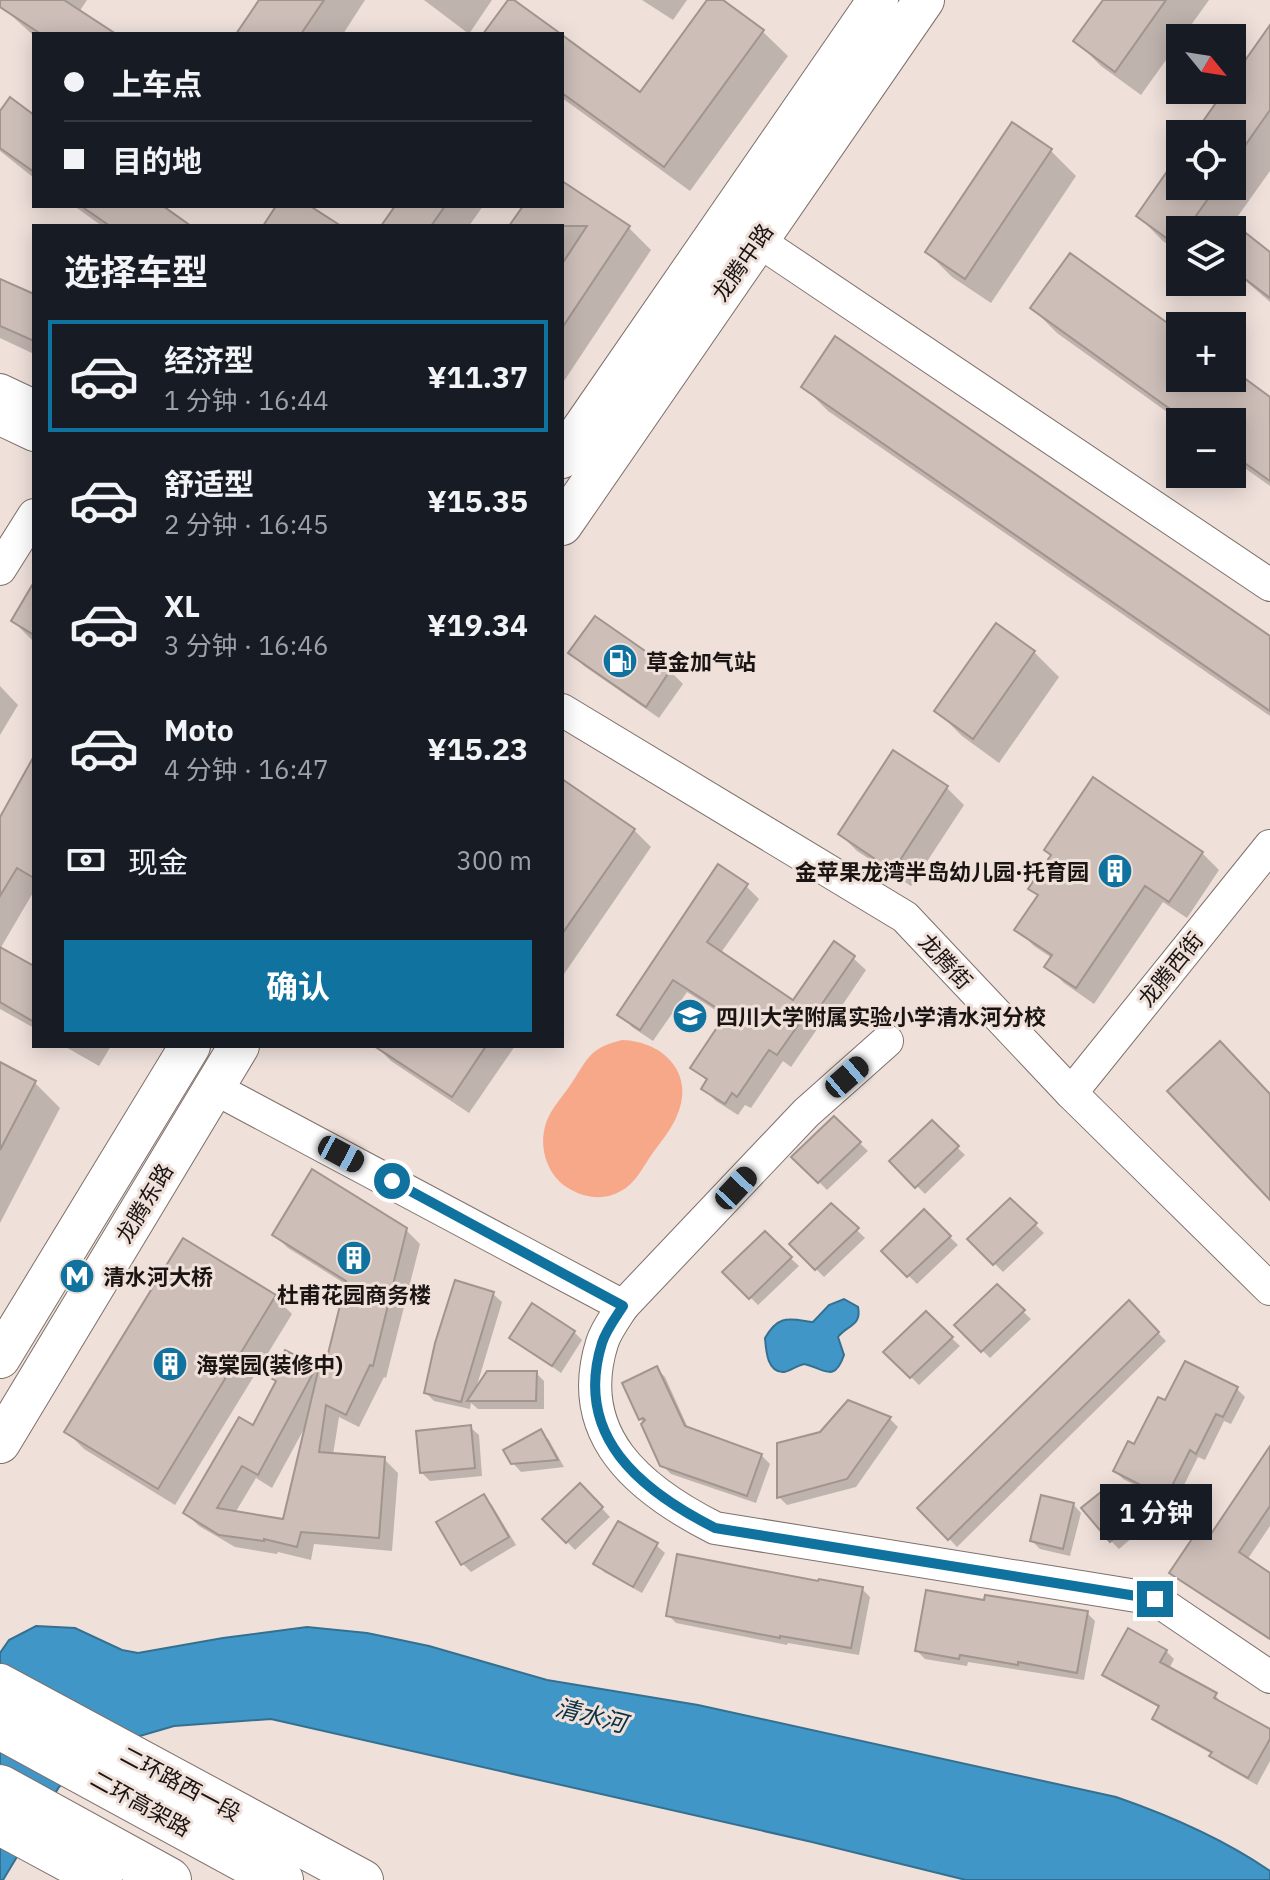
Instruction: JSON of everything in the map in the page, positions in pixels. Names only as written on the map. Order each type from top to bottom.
[{"type":"highway","name":"二环高架路","points":[[0,1727],[281,1880]]},
{"type":"highway","points":[[0,1787],[169,1880]]},
{"type":"main road","name":"龙腾中路","points":[[564,455],[878,0]]},
{"type":"main road","name":"龙腾中路","points":[[564,522],[924,0]]},
{"type":"main road","name":"龙腾东路","points":[[0,1358],[189,1048]]},
{"type":"main road","name":"龙腾东路","points":[[0,1443],[238,1048]]},
{"type":"main road","name":"二环路西一段","points":[[0,1684],[363,1880]]},
{"type":"main road","points":[[0,1825],[89,1873]]},
{"type":"street","points":[[757,240],[1270,585]]},
{"type":"street","points":[[0,390],[32,405]]},
{"type":"street","points":[[0,419],[32,434]]},
{"type":"street","points":[[0,569],[32,518]]},
{"type":"street","name":"龙腾街","points":[[564,711],[905,917],[1071,1093],[1270,1289]]},
{"type":"street","name":"龙腾西街","points":[[1071,1093],[1270,846]]},
{"type":"street","points":[[887,1041],[806,1113],[623,1306],[603,1340],[595,1374],[596,1402],[603,1429],[617,1455],[640,1481],[677,1509],[715,1528],[1155,1599],[1270,1677]]},
{"type":"street","points":[[214,1088],[623,1306]]},
{"type":"shaded area","points":[[622,1040],[651,1047],[673,1063],[682,1088],[681,1102],[671,1128],[630,1184],[608,1196],[587,1196],[568,1188],[554,1175],[543,1147],[545,1127],[552,1110],[590,1056],[604,1046]]},
{"type":"water","points":[[844,1299],[858,1307],[859,1313],[856,1322],[838,1337],[844,1355],[836,1369],[828,1372],[804,1364],[784,1372],[774,1369],[768,1360],[765,1338],[775,1325],[791,1319],[813,1322],[829,1305]]},
{"type":"water","name":"清水河","points":[[36,1626],[75,1628],[122,1650],[138,1653],[307,1627],[367,1633],[429,1646],[547,1680],[698,1705],[1116,1797],[1215,1838],[1270,1871],[1270,1880],[966,1880],[271,1719],[174,1726],[102,1747],[59,1787],[3,1880],[0,1880],[0,1653],[9,1640]]},
{"type":"building","points":[[0,0],[64,0],[113,32],[38,32],[0,7]]},
{"type":"building","points":[[259,0],[324,0],[302,32],[237,32]]},
{"type":"building","points":[[508,0],[514,0],[558,32],[484,32]]},
{"type":"building","points":[[707,0],[723,0],[764,30],[664,167],[564,94],[564,36],[640,92]]},
{"type":"building","points":[[1103,0],[1166,0],[1115,72],[1073,41]]},
{"type":"building","points":[[1270,25],[1270,110],[1246,144],[1246,120],[1204,120],[1215,104],[1246,104],[1246,59]]},
{"type":"building","points":[[10,97],[32,114],[32,171],[0,148],[0,111]]},
{"type":"building","points":[[1012,122],[1052,149],[965,279],[925,252]]},
{"type":"building","points":[[1166,173],[1166,200],[1207,200],[1196,216],[1166,216],[1166,238],[1136,216]]},
{"type":"building","points":[[564,182],[630,226],[564,325],[564,261],[587,226],[510,224],[522,208],[564,208]]},
{"type":"building","points":[[84,208],[166,208],[188,224],[107,224]]},
{"type":"building","points":[[275,208],[313,208],[338,224],[264,224]]},
{"type":"building","points":[[394,208],[444,208],[432,224],[382,224]]},
{"type":"building","points":[[1246,233],[1270,252],[1270,298],[1246,280]]},
{"type":"building","points":[[1070,253],[1166,322],[1166,392],[1246,392],[1246,379],[1270,397],[1270,481],[1246,464],[1246,408],[1169,408],[1030,308]]},
{"type":"building","points":[[0,279],[32,293],[32,340],[0,326]]},
{"type":"building","points":[[835,336],[1270,636],[1270,711],[801,387]]},
{"type":"building","points":[[32,585],[32,634],[11,621]]},
{"type":"building","name":"草金加气站","points":[[595,616],[671,669],[646,707],[568,653]]},
{"type":"building","points":[[996,623],[1035,651],[973,739],[934,711]]},
{"type":"building","points":[[893,750],[948,786],[893,871],[838,834]]},
{"type":"building","points":[[32,760],[32,877],[17,868],[0,896],[0,817]]},
{"type":"building","name":"金苹果龙湾半岛幼儿园·托育园","points":[[1093,777],[1203,852],[1169,902],[1145,886],[1076,988],[1044,967],[1052,955],[1014,930],[1038,895],[1028,889],[1051,855],[1044,850]]},
{"type":"building","points":[[564,780],[635,829],[564,931]]},
{"type":"building","points":[[718,864],[748,884],[707,942],[793,1000],[834,941],[855,956],[817,1011],[811,1007],[777,1055],[769,1050],[737,1097],[732,1093],[725,1104],[701,1089],[707,1079],[690,1068],[726,1014],[673,980],[640,1030],[617,1015]]},
{"type":"building","points":[[0,947],[32,965],[32,1021],[0,1002]]},
{"type":"building","points":[[1220,1041],[1270,1094],[1270,1200],[1167,1091]]},
{"type":"building","points":[[377,1048],[485,1048],[452,1097]]},
{"type":"building","points":[[0,1062],[36,1081],[0,1150]]},
{"type":"building","points":[[834,1116],[861,1142],[818,1183],[791,1157]]},
{"type":"building","points":[[932,1120],[959,1146],[915,1188],[889,1161]]},
{"type":"building","points":[[312,1169],[407,1228],[373,1366],[370,1365],[346,1415],[326,1405],[319,1452],[385,1457],[379,1538],[301,1532],[297,1547],[264,1539],[219,1535],[183,1513],[239,1417],[253,1425],[276,1381],[271,1378],[285,1350],[317,1366],[258,1475],[242,1466],[217,1508],[283,1519],[319,1367],[324,1370],[346,1281],[272,1235]]},
{"type":"building","points":[[1010,1198],[1037,1223],[993,1265],[967,1239]]},
{"type":"building","points":[[831,1203],[859,1228],[815,1270],[789,1244]]},
{"type":"building","points":[[924,1209],[951,1236],[907,1277],[881,1251]]},
{"type":"building","points":[[765,1231],[792,1257],[749,1299],[722,1272]]},
{"type":"building","name":"海棠园(装修中)","points":[[183,1238],[276,1295],[158,1489],[64,1432]]},
{"type":"building","points":[[455,1280],[494,1292],[461,1402],[424,1393],[435,1343]]},
{"type":"building","points":[[997,1284],[1025,1310],[981,1352],[954,1325]]},
{"type":"building","points":[[1129,1300],[1159,1332],[948,1540],[917,1508]]},
{"type":"building","points":[[532,1303],[575,1331],[552,1366],[509,1338]]},
{"type":"building","points":[[926,1311],[953,1337],[910,1378],[883,1352]]},
{"type":"building","points":[[1185,1361],[1238,1387],[1223,1417],[1216,1414],[1196,1454],[1190,1450],[1166,1498],[1113,1471],[1128,1441],[1134,1444],[1158,1397],[1165,1400]]},
{"type":"building","points":[[657,1366],[685,1426],[762,1454],[747,1496],[660,1466],[641,1424],[645,1420],[639,1420],[622,1383]]},
{"type":"building","points":[[487,1371],[537,1371],[536,1401],[467,1401]]},
{"type":"building","points":[[848,1400],[891,1417],[847,1479],[777,1498],[777,1443],[820,1432]]},
{"type":"building","points":[[471,1425],[475,1468],[420,1473],[416,1431]]},
{"type":"building","points":[[541,1429],[558,1460],[511,1464],[503,1450]]},
{"type":"building","points":[[1270,1446],[1270,1506],[1239,1552],[1270,1573],[1270,1639],[1169,1573],[1200,1527],[1211,1534]]},
{"type":"building","points":[[580,1483],[603,1507],[566,1543],[542,1519]]},
{"type":"building","points":[[1106,1488],[1134,1521],[1110,1542],[1081,1508]]},
{"type":"building","points":[[484,1494],[509,1537],[461,1565],[436,1522]]},
{"type":"building","points":[[1041,1495],[1074,1503],[1063,1549],[1030,1541]]},
{"type":"building","points":[[618,1521],[658,1543],[633,1587],[593,1564]]},
{"type":"building","points":[[677,1554],[863,1587],[851,1648],[666,1616]]},
{"type":"building","points":[[926,1590],[984,1600],[985,1595],[1088,1611],[1077,1673],[1018,1662],[1018,1665],[960,1655],[959,1659],[915,1651]]},
{"type":"building","points":[[1128,1628],[1167,1650],[1160,1662],[1217,1693],[1214,1698],[1270,1729],[1270,1739],[1248,1778],[1209,1756],[1212,1752],[1152,1719],[1159,1706],[1102,1675]]},
{"type":"place","name":"草金加气站","points":[[620,661]]},
{"type":"place","name":"金苹果龙湾半岛幼儿园·托育园","points":[[1115,871]]},
{"type":"place","name":"四川大学附属实验小学清水河分校","points":[[690,1016]]},
{"type":"place","name":"杜甫花园商务楼","points":[[354,1258]]},
{"type":"place","name":"清水河大桥","points":[[77,1276]]},
{"type":"place","name":"海棠园(装修中)","points":[[170,1364]]},
{"type":"route","points":[[392,1181],[623,1306],[603,1340],[595,1374],[596,1402],[603,1429],[617,1455],[640,1481],[677,1509],[715,1528],[1155,1599]]}]
